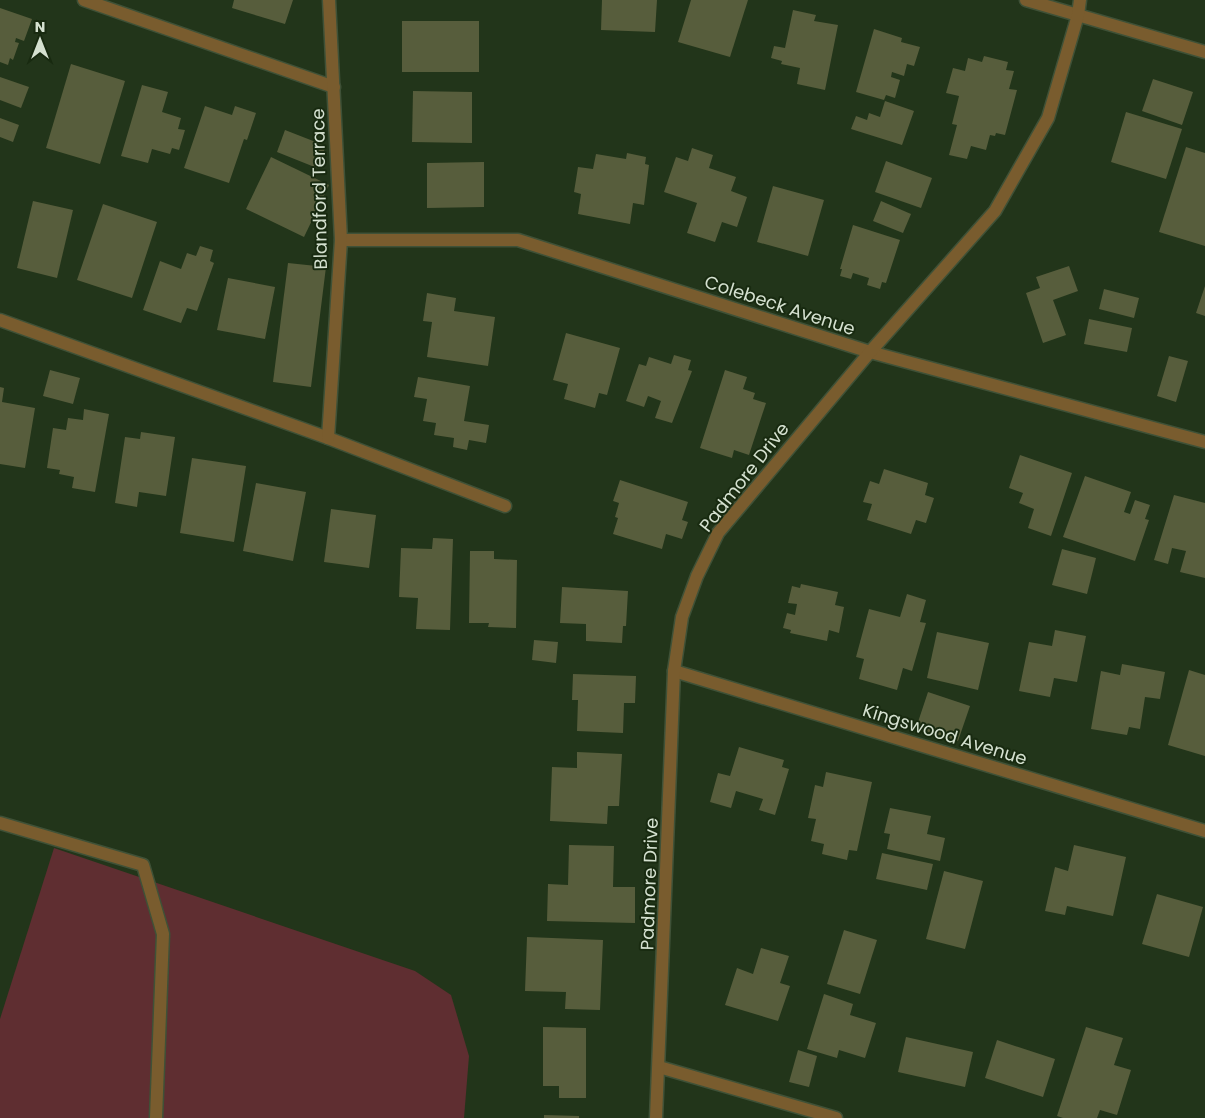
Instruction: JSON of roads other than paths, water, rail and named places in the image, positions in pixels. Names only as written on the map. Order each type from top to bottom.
[{"type":"street","points":[[84,0],[334,87]]},
{"type":"street","name":"Blandford Terrace","points":[[328,438],[341,240],[329,0]]},
{"type":"street","points":[[1026,0],[1205,52]]},
{"type":"street","name":"Padmore Drive","points":[[656,1118],[674,671],[682,617],[697,576],[718,533],[870,352],[995,211],[1048,118],[1078,15],[1080,0]]},
{"type":"street","name":"Colebeck Avenue","points":[[341,240],[518,240],[870,352],[1205,442]]},
{"type":"street","points":[[0,320],[328,438],[505,506]]},
{"type":"street","name":"Kingswood Avenue","points":[[674,671],[1205,831]]},
{"type":"street","points":[[0,823],[143,865],[163,934],[156,1118]]},
{"type":"street","points":[[659,1067],[836,1118]]}]
